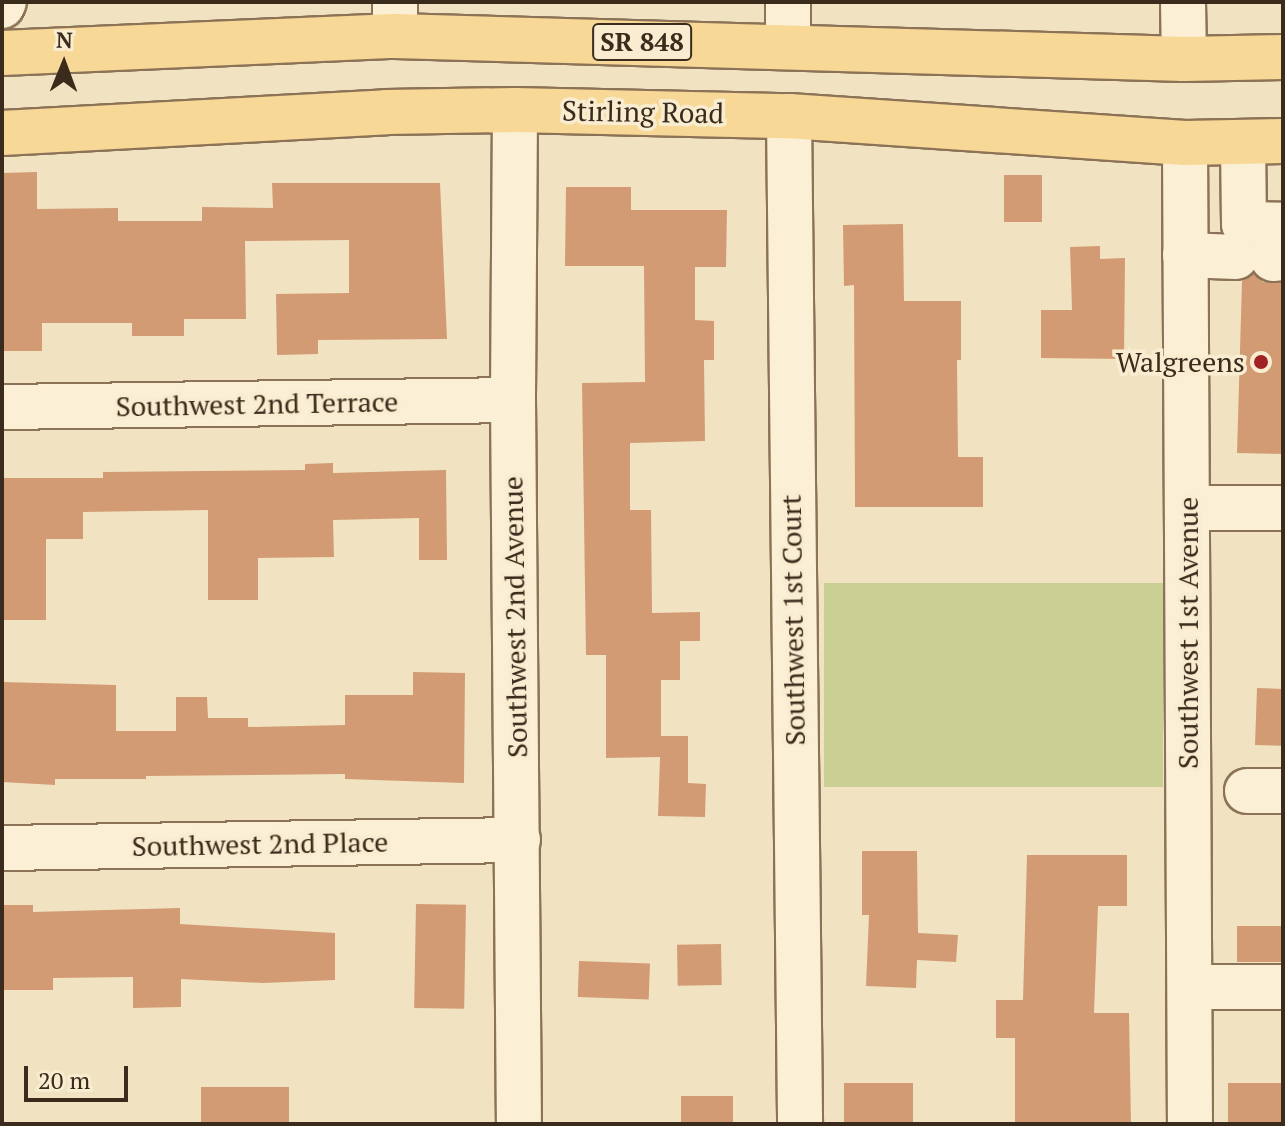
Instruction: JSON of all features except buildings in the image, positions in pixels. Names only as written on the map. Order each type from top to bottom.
[{"type":"main road","name":"SR 848","points":[[2,53],[395,19],[788,45],[1184,59],[1283,57]]},
{"type":"main road","name":"Stirling Road","points":[[2,133],[370,113],[515,110],[789,116],[1185,143],[1263,142]]},
{"type":"street","points":[[788,2],[788,45]]},
{"type":"street","points":[[1183,2],[1184,59]]},
{"type":"street","name":"Southwest 2nd Avenue","points":[[515,110],[513,400],[519,1124]]},
{"type":"street","name":"Southwest 1st Court","points":[[789,116],[800,1124]]},
{"type":"street","points":[[1263,142],[1244,224],[1269,250]]},
{"type":"street","name":"Southwest 1st Avenue","points":[[1185,143],[1190,1124]]},
{"type":"street","points":[[1185,255],[1269,250]]},
{"type":"street","name":"Southwest 2nd Terrace","points":[[2,407],[513,400]]},
{"type":"street","points":[[1187,508],[1283,508]]},
{"type":"street","name":"Southwest 2nd Place","points":[[2,848],[518,840]]},
{"type":"street","points":[[1190,987],[1283,987]]},
{"type":"green space","points":[[824,583],[1163,583],[1163,787],[824,787]]},
{"type":"place","name":"Walgreens","points":[[1261,362]]}]
